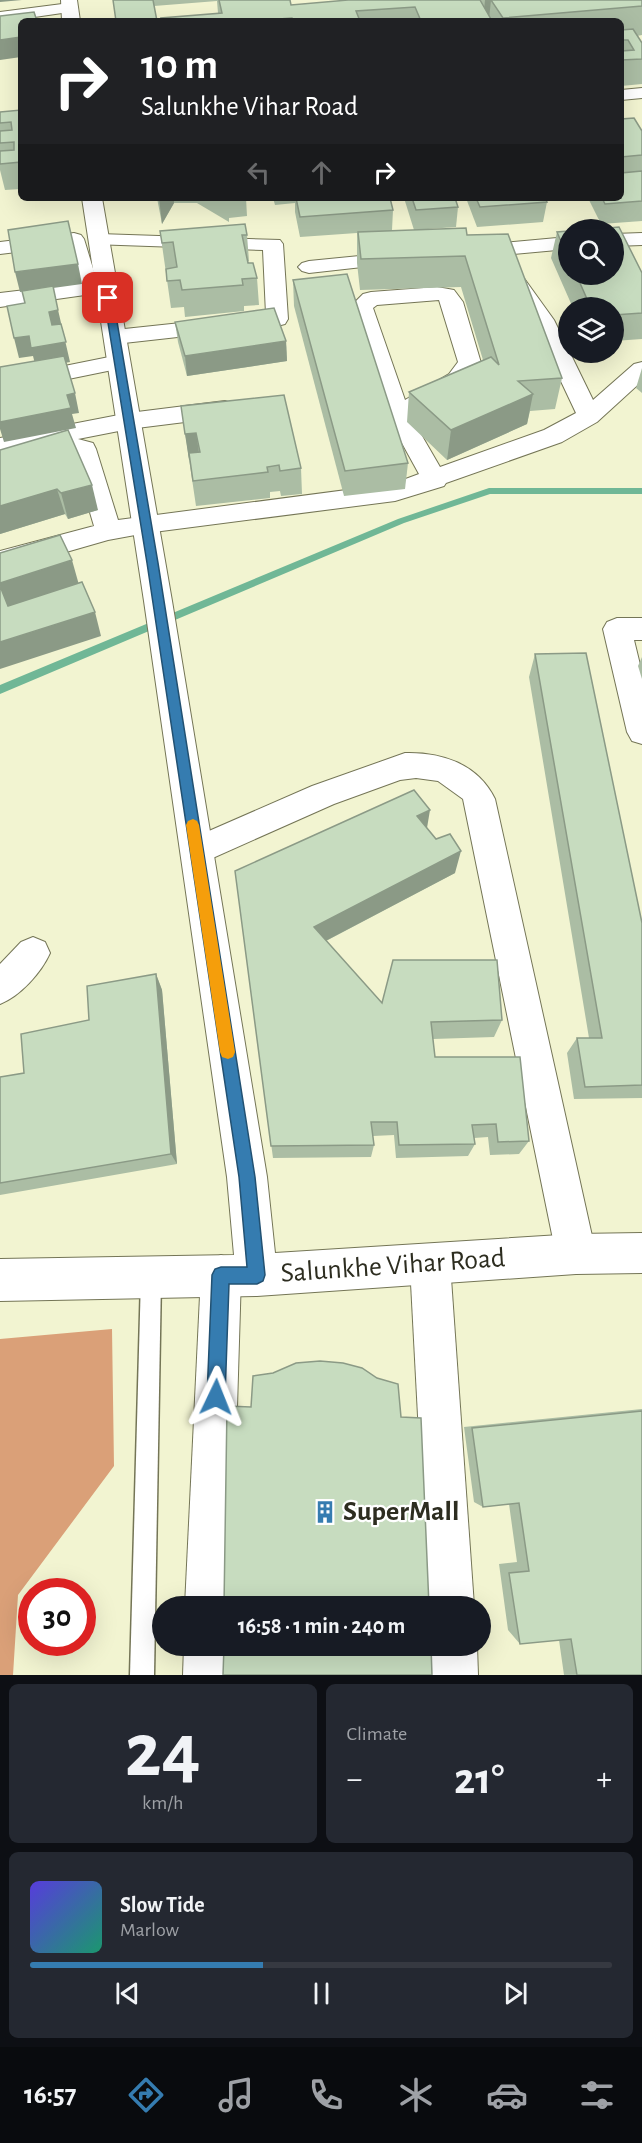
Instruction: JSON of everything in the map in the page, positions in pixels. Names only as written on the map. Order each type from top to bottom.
[{"type":"street","points":[[0,17],[70,10]]},
{"type":"street","points":[[624,95],[642,93]]},
{"type":"street","points":[[0,233],[273,244],[277,319],[115,337]]},
{"type":"street","points":[[0,248],[94,236]]},
{"type":"street","points":[[0,300],[84,289],[87,285],[94,236]]},
{"type":"street","points":[[94,236],[115,337],[146,524],[247,1177],[209,1596]]},
{"type":"street","points":[[624,239],[642,238]]},
{"type":"street","points":[[447,254],[558,244]]},
{"type":"street","points":[[493,249],[543,320],[589,416]]},
{"type":"street","points":[[309,267],[424,256]]},
{"type":"street","points":[[398,414],[457,379],[470,363],[452,302],[446,295],[437,293],[371,299],[362,306],[398,414],[435,480]]},
{"type":"street","points":[[0,386],[119,362]]},
{"type":"street","points":[[0,561],[108,531],[146,524],[395,492],[435,480],[553,436],[589,416],[642,369]]},
{"type":"street","points":[[0,446],[129,421],[252,406]]},
{"type":"street","points":[[0,465],[82,446],[108,531]]},
{"type":"street","points":[[642,629],[617,629],[642,732]]},
{"type":"street","points":[[197,850],[263,823],[333,790],[404,766],[435,767],[456,775],[472,785],[480,799],[576,1254]]},
{"type":"street","points":[[0,988],[33,953]]},
{"type":"street","name":"Salunkhe Vihar Road","points":[[0,1280],[239,1275],[576,1254],[642,1253]]},
{"type":"street","points":[[430,1264],[450,1596]]},
{"type":"street","points":[[206,1675],[207,1656]]},
{"type":"street","points":[[454,1656],[455,1675]]},
{"type":"lane","points":[[142,1675],[151,1277]]},
{"type":"shaded area","points":[[112,1329],[114,1466],[31,1578],[18,1578],[13,1675],[0,1675],[0,1339]]},
{"type":"building","points":[[113,0],[153,0],[156,18],[116,18]]},
{"type":"building","points":[[219,0],[290,0],[291,5],[348,0],[480,0],[490,18],[420,18],[415,7],[356,11],[359,18],[161,18],[222,13]]},
{"type":"building","points":[[491,0],[642,0],[642,6],[503,18]]},
{"type":"building","points":[[34,12],[36,18],[18,18],[18,37],[0,40],[0,16]]},
{"type":"building","points":[[633,29],[642,43],[642,59],[624,60],[624,51],[634,50],[628,40],[624,40],[624,30]]},
{"type":"building","points":[[18,110],[18,162],[0,164],[0,151],[14,150],[14,142],[0,143],[0,131],[12,130],[11,122],[0,123],[0,112]]},
{"type":"building","points":[[634,118],[642,131],[642,155],[624,157],[624,119]]},
{"type":"building","points":[[642,171],[642,201],[605,204],[604,201],[624,201],[624,173]]},
{"type":"building","points":[[297,201],[391,201],[393,210],[300,217]]},
{"type":"building","points":[[413,201],[456,201],[458,207],[416,210]]},
{"type":"building","points":[[477,201],[547,202],[480,207]]},
{"type":"building","points":[[68,221],[78,264],[15,272],[8,230]]},
{"type":"building","points":[[245,224],[247,235],[242,235],[248,263],[253,263],[257,278],[242,279],[243,285],[182,290],[180,280],[167,281],[166,269],[177,267],[173,242],[162,243],[160,231]]},
{"type":"building","points":[[466,228],[467,235],[508,234],[562,378],[518,381],[533,394],[451,430],[409,392],[491,357],[499,365],[465,256],[361,259],[358,232]]},
{"type":"building","points":[[624,237],[642,273],[642,313],[624,314],[624,297],[586,297],[581,285],[624,285]]},
{"type":"building","points":[[347,274],[408,463],[345,471],[293,280]]},
{"type":"building","points":[[53,286],[58,310],[49,312],[52,325],[61,324],[66,342],[31,348],[29,336],[14,338],[7,306],[25,303],[22,291]]},
{"type":"building","points":[[274,308],[286,341],[185,356],[175,322]]},
{"type":"building","points":[[64,356],[75,393],[67,395],[71,408],[0,422],[0,367]]},
{"type":"building","points":[[284,395],[301,468],[280,471],[279,465],[267,467],[268,472],[193,481],[189,453],[200,452],[196,433],[185,434],[181,406]]},
{"type":"building","points":[[68,430],[92,485],[61,493],[57,489],[0,506],[0,450]]},
{"type":"building","points":[[60,535],[72,560],[0,583],[0,553]]},
{"type":"building","points":[[82,582],[95,612],[0,642],[0,586],[8,606]]},
{"type":"building","points":[[586,653],[642,923],[642,1085],[585,1087],[577,1038],[602,1038],[535,654]]},
{"type":"building","points":[[414,790],[430,810],[417,816],[436,839],[450,834],[461,851],[314,927],[382,1003],[393,960],[497,960],[502,1020],[431,1022],[435,1057],[520,1057],[529,1141],[498,1142],[496,1124],[472,1125],[475,1144],[399,1145],[397,1122],[371,1122],[374,1145],[271,1146],[235,871]]},
{"type":"building","points":[[156,974],[171,1154],[0,1183],[0,1077],[24,1073],[21,1034],[89,1020],[87,986]]},
{"type":"building","name":"SuperMall","points":[[320,1361],[343,1363],[362,1368],[377,1378],[398,1384],[401,1417],[421,1418],[429,1596],[224,1596],[227,1406],[251,1407],[253,1376],[273,1373],[296,1363]]},
{"type":"building","points":[[642,1411],[642,1675],[577,1675],[571,1639],[520,1644],[509,1573],[529,1571],[519,1503],[483,1507],[472,1428]]},
{"type":"building","points":[[224,1656],[431,1656],[432,1675],[223,1675]]},
{"type":"waterway","points":[[0,690],[401,521],[489,491],[642,491]]},
{"type":"slow traffic","points":[[193,825],[228,1052]]},
{"type":"place","name":"SuperMall","points":[[325,1512]]},
{"type":"route","points":[[108,298],[152,563],[247,1177],[257,1275],[221,1275],[216,1397]]}]
